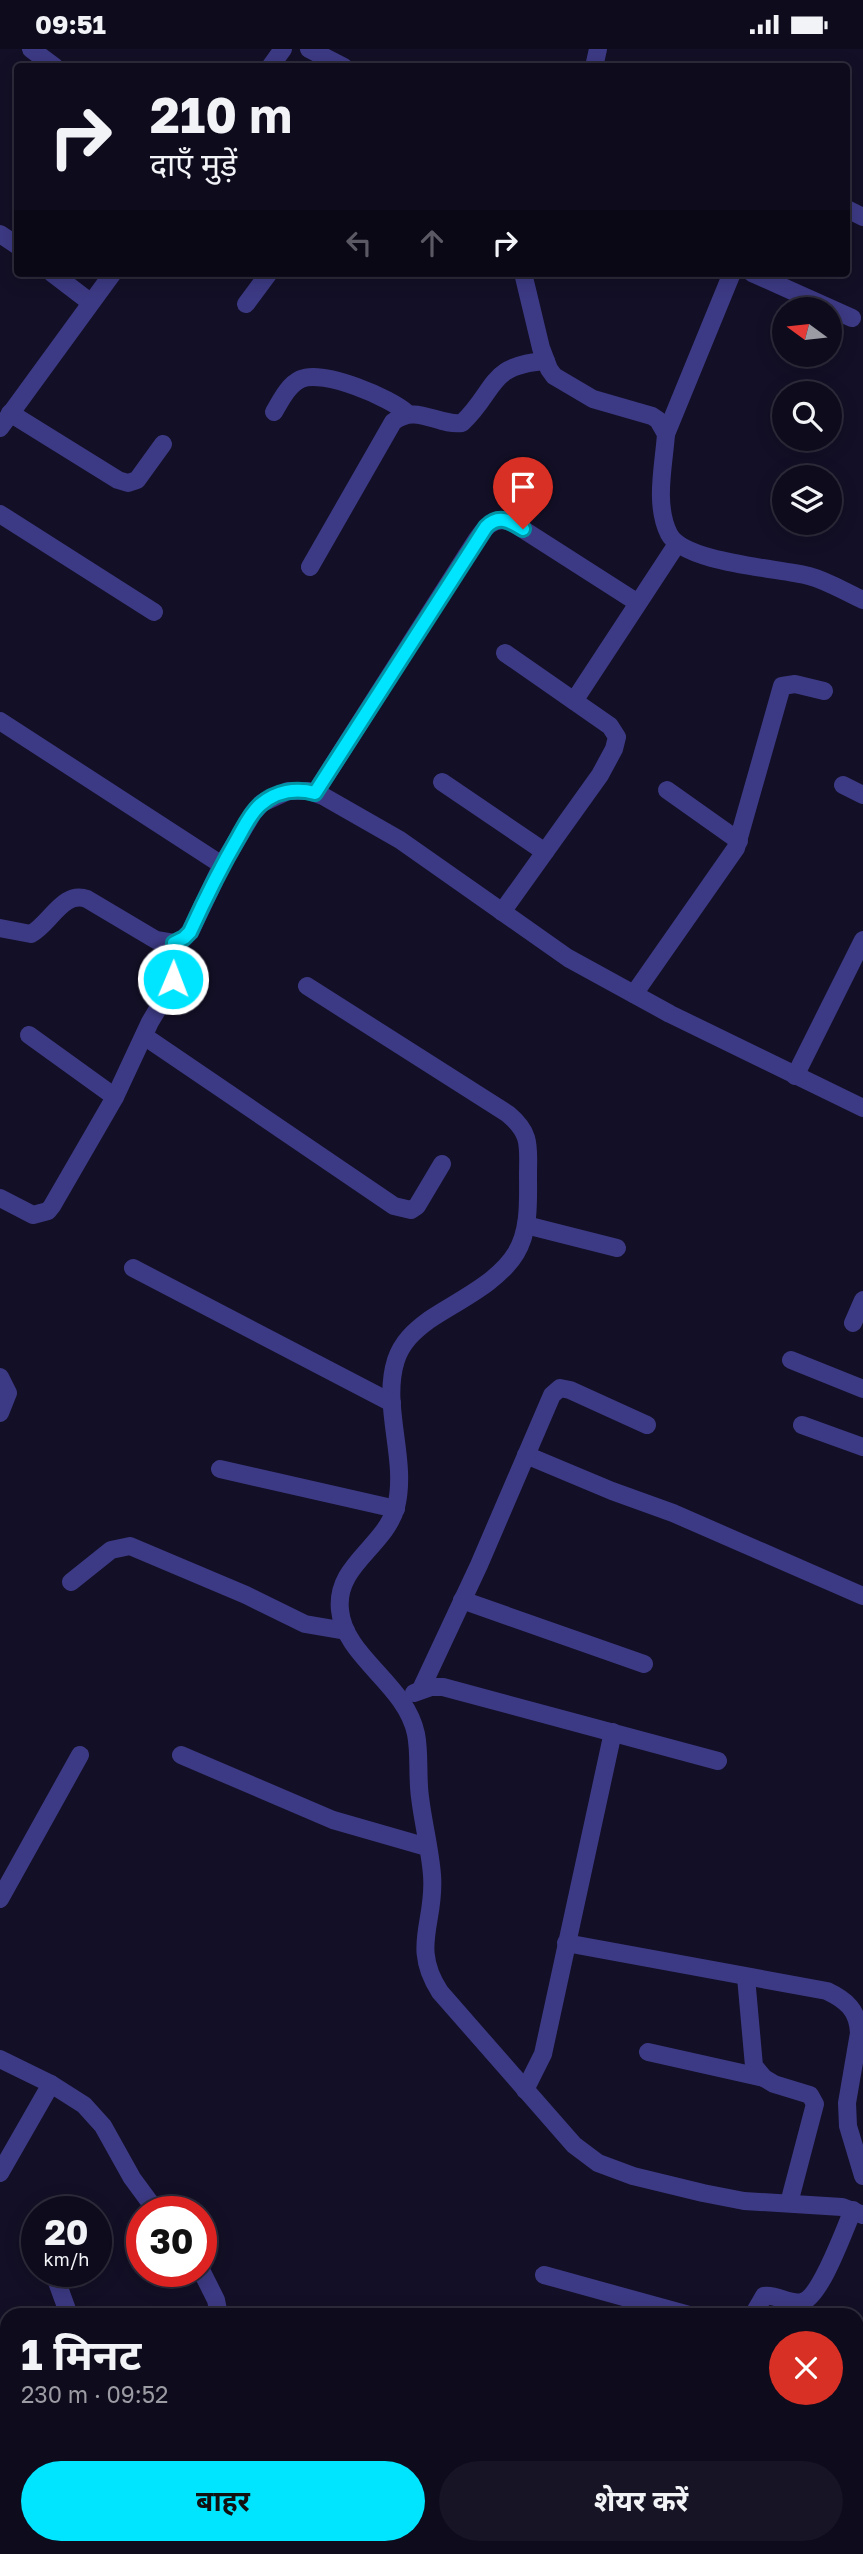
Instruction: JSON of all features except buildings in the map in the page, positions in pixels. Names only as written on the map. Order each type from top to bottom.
[{"type":"street","points":[[31,49],[50,63]]},
{"type":"street","points":[[309,49],[336,63]]},
{"type":"street","points":[[57,277],[90,302]]},
{"type":"street","points":[[110,277],[5,420],[128,483],[137,480],[163,444]]},
{"type":"street","points":[[246,303],[266,277]]},
{"type":"street","points":[[524,277],[546,361],[558,380],[593,399],[652,416],[666,433]]},
{"type":"street","points":[[730,277],[666,433],[661,494],[662,516],[670,538],[677,544],[712,559],[811,576],[863,600]]},
{"type":"street","points":[[761,277],[852,317]]},
{"type":"street","points":[[274,412],[294,384],[310,376],[338,381],[391,401],[407,413],[454,424],[462,423],[492,383],[506,370],[528,362],[546,361]]},
{"type":"street","points":[[310,566],[383,437],[393,422],[407,413]]},
{"type":"street","points":[[0,514],[154,611]]},
{"type":"street","points":[[315,793],[466,556],[492,521],[499,519],[513,523],[638,603]]},
{"type":"street","points":[[574,701],[677,544]]},
{"type":"street","points":[[502,912],[608,762],[616,742],[615,731],[611,726],[505,653]]},
{"type":"street","points":[[634,995],[730,859],[739,841],[782,686],[795,684],[824,691]]},
{"type":"street","points":[[0,721],[222,865]]},
{"type":"street","points":[[442,782],[545,852]]},
{"type":"street","points":[[843,785],[863,795]]},
{"type":"street","points":[[0,928],[31,934],[42,928],[68,899],[78,896],[156,940],[174,943],[190,932],[222,865],[253,813],[262,803],[288,791],[301,790],[315,793],[400,840],[568,958],[634,995],[863,1108]]},
{"type":"street","points":[[667,790],[739,841]]},
{"type":"street","points":[[795,1076],[863,940]]},
{"type":"street","points":[[0,1198],[33,1215],[48,1212],[115,1097],[173,979],[176,967],[174,943]]},
{"type":"street","points":[[307,986],[517,1121],[529,1141],[526,1225],[517,1252],[492,1278],[408,1337],[396,1361],[392,1403],[399,1489],[396,1509],[382,1534],[344,1580],[339,1598],[346,1631],[404,1703],[415,1731],[417,1775],[432,1875],[432,1893],[424,1941],[429,1976],[574,2145],[598,2164],[612,2170],[744,2201],[842,2207],[858,2213],[825,2274],[807,2299],[801,2302],[775,2296],[764,2297],[757,2308]]},
{"type":"street","points":[[29,1035],[115,1097]]},
{"type":"street","points":[[144,1036],[394,1206],[411,1210],[417,1206],[442,1164]]},
{"type":"street","points":[[526,1225],[617,1248]]},
{"type":"street","points":[[133,1268],[392,1403]]},
{"type":"street","points":[[853,1323],[863,1300]]},
{"type":"street","points":[[791,1360],[863,1389]]},
{"type":"street","points":[[0,1377],[8,1393],[0,1413]]},
{"type":"street","points":[[404,1703],[421,1689],[552,1395],[560,1388],[570,1390],[647,1425]]},
{"type":"street","points":[[802,1425],[863,1447]]},
{"type":"street","points":[[526,1455],[612,1492],[673,1513],[863,1596]]},
{"type":"street","points":[[220,1469],[396,1509]]},
{"type":"street","points":[[71,1582],[111,1549],[130,1546],[223,1585],[305,1624],[346,1631]]},
{"type":"street","points":[[462,1600],[644,1664]]},
{"type":"street","points":[[421,1689],[443,1687],[718,1761]]},
{"type":"street","points":[[525,2090],[542,2054],[613,1732]]},
{"type":"street","points":[[0,1899],[80,1755]]},
{"type":"street","points":[[181,1755],[333,1820],[428,1847]]},
{"type":"street","points":[[566,1943],[827,1991],[840,1997],[854,2010],[859,2022],[847,2103],[848,2126],[863,2176]]},
{"type":"street","points":[[746,1977],[752,2059],[757,2071],[764,2078]]},
{"type":"street","points":[[648,2052],[764,2078],[784,2089],[810,2095],[815,2104],[789,2203]]},
{"type":"street","points":[[0,2059],[51,2084],[84,2105],[103,2126],[145,2196]]},
{"type":"street","points":[[0,2173],[51,2084]]},
{"type":"street","points":[[544,2275],[664,2308]]},
{"type":"street","points":[[59,2287],[66,2308]]},
{"type":"street","points":[[210,2287],[218,2308]]},
{"type":"route","points":[[173,979],[176,967],[174,943],[190,932],[222,865],[253,813],[262,803],[288,791],[315,793],[486,527],[499,519],[523,529]]}]
